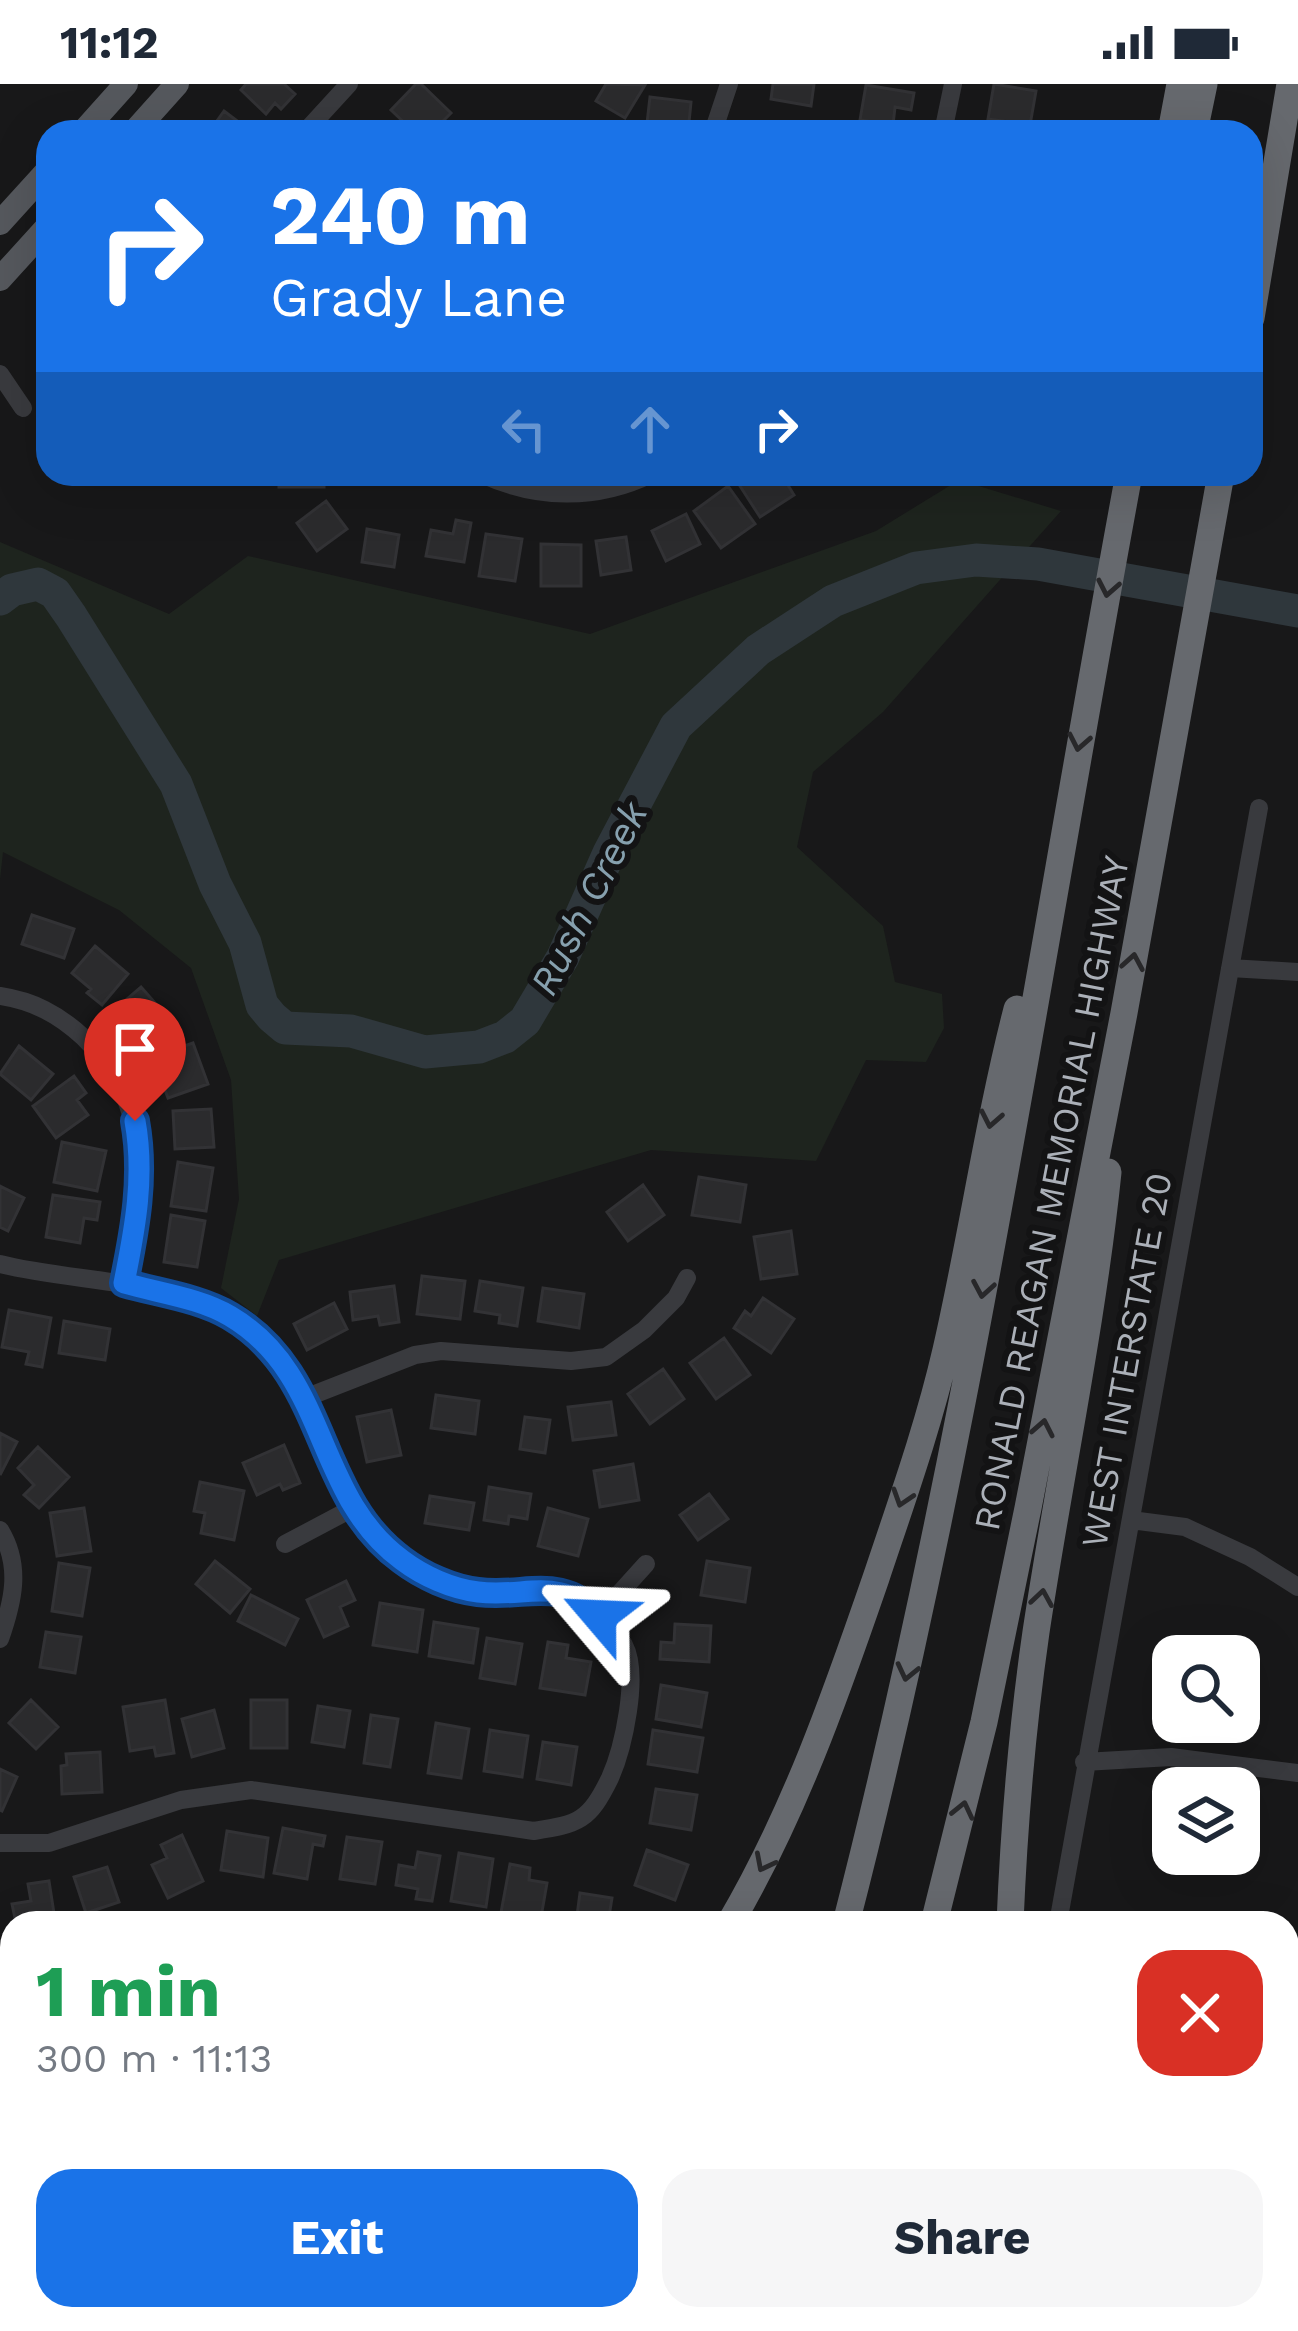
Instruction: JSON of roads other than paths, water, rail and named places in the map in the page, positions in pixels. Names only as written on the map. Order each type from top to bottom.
[{"type":"highway","points":[[1173,120],[1180,84]]},
{"type":"highway","points":[[1196,120],[1204,84]]},
{"type":"highway","points":[[1263,246],[1290,84]]},
{"type":"highway","points":[[1263,284],[1298,153]]},
{"type":"highway","name":"RONALD REAGAN MEMORIAL HIGHWAY","points":[[850,1911],[951,1461],[1127,486]]},
{"type":"highway","name":"RONALD REAGAN MEMORIAL HIGHWAY","points":[[937,1911],[988,1700],[1124,1012],[1219,486]]},
{"type":"highway","points":[[737,1911],[799,1789],[843,1676],[926,1424],[949,1335],[996,1090],[1060,843]]},
{"type":"highway","points":[[1011,1911],[1018,1790],[1036,1634],[1099,1261],[1124,1012]]},
{"type":"main road","points":[[93,120],[126,84]]},
{"type":"main road","points":[[145,120],[177,84]]},
{"type":"main road","points":[[0,223],[36,188]]},
{"type":"main road","points":[[0,279],[36,239]]},
{"type":"street","points":[[316,120],[349,84]]},
{"type":"street","points":[[716,120],[729,84]]},
{"type":"street","points":[[946,120],[953,84]]},
{"type":"street","points":[[0,374],[23,408]]},
{"type":"street","points":[[508,486],[556,494],[615,486]]},
{"type":"street","name":"WEST INTERSTATE 20","points":[[1060,1911],[1259,808]]},
{"type":"street","points":[[1230,968],[1298,972]]},
{"type":"street","points":[[0,996],[43,1007],[72,1028],[99,1053],[125,1093],[139,1144],[138,1213],[124,1283]]},
{"type":"street","points":[[0,1264],[124,1283],[228,1315],[264,1340],[290,1370],[352,1508],[376,1538],[402,1561],[434,1579],[477,1592],[549,1591],[581,1598],[627,1649],[628,1700],[624,1735],[597,1805],[572,1825],[534,1831],[250,1790],[181,1800],[49,1843],[0,1843]]},
{"type":"street","points":[[305,1398],[415,1355],[441,1352],[571,1361],[606,1357],[644,1330],[676,1298],[686,1278]]},
{"type":"street","points":[[285,1544],[352,1508]]},
{"type":"street","points":[[1131,1520],[1185,1527],[1250,1557],[1298,1587]]},
{"type":"street","points":[[0,1530],[14,1565],[12,1600],[0,1640]]},
{"type":"street","points":[[599,1616],[646,1564]]},
{"type":"street","points":[[1084,1762],[1171,1757],[1298,1773]]},
{"type":"waterway","name":"Rush Creek","points":[[0,599],[12,590],[38,584],[55,593],[71,616],[176,784],[215,884],[245,943],[262,1005],[272,1017],[285,1028],[351,1031],[425,1052],[479,1047],[505,1037],[525,1021],[563,957],[609,853],[676,726],[758,650],[833,601],[916,568],[976,560],[1038,564],[1298,611]]}]
